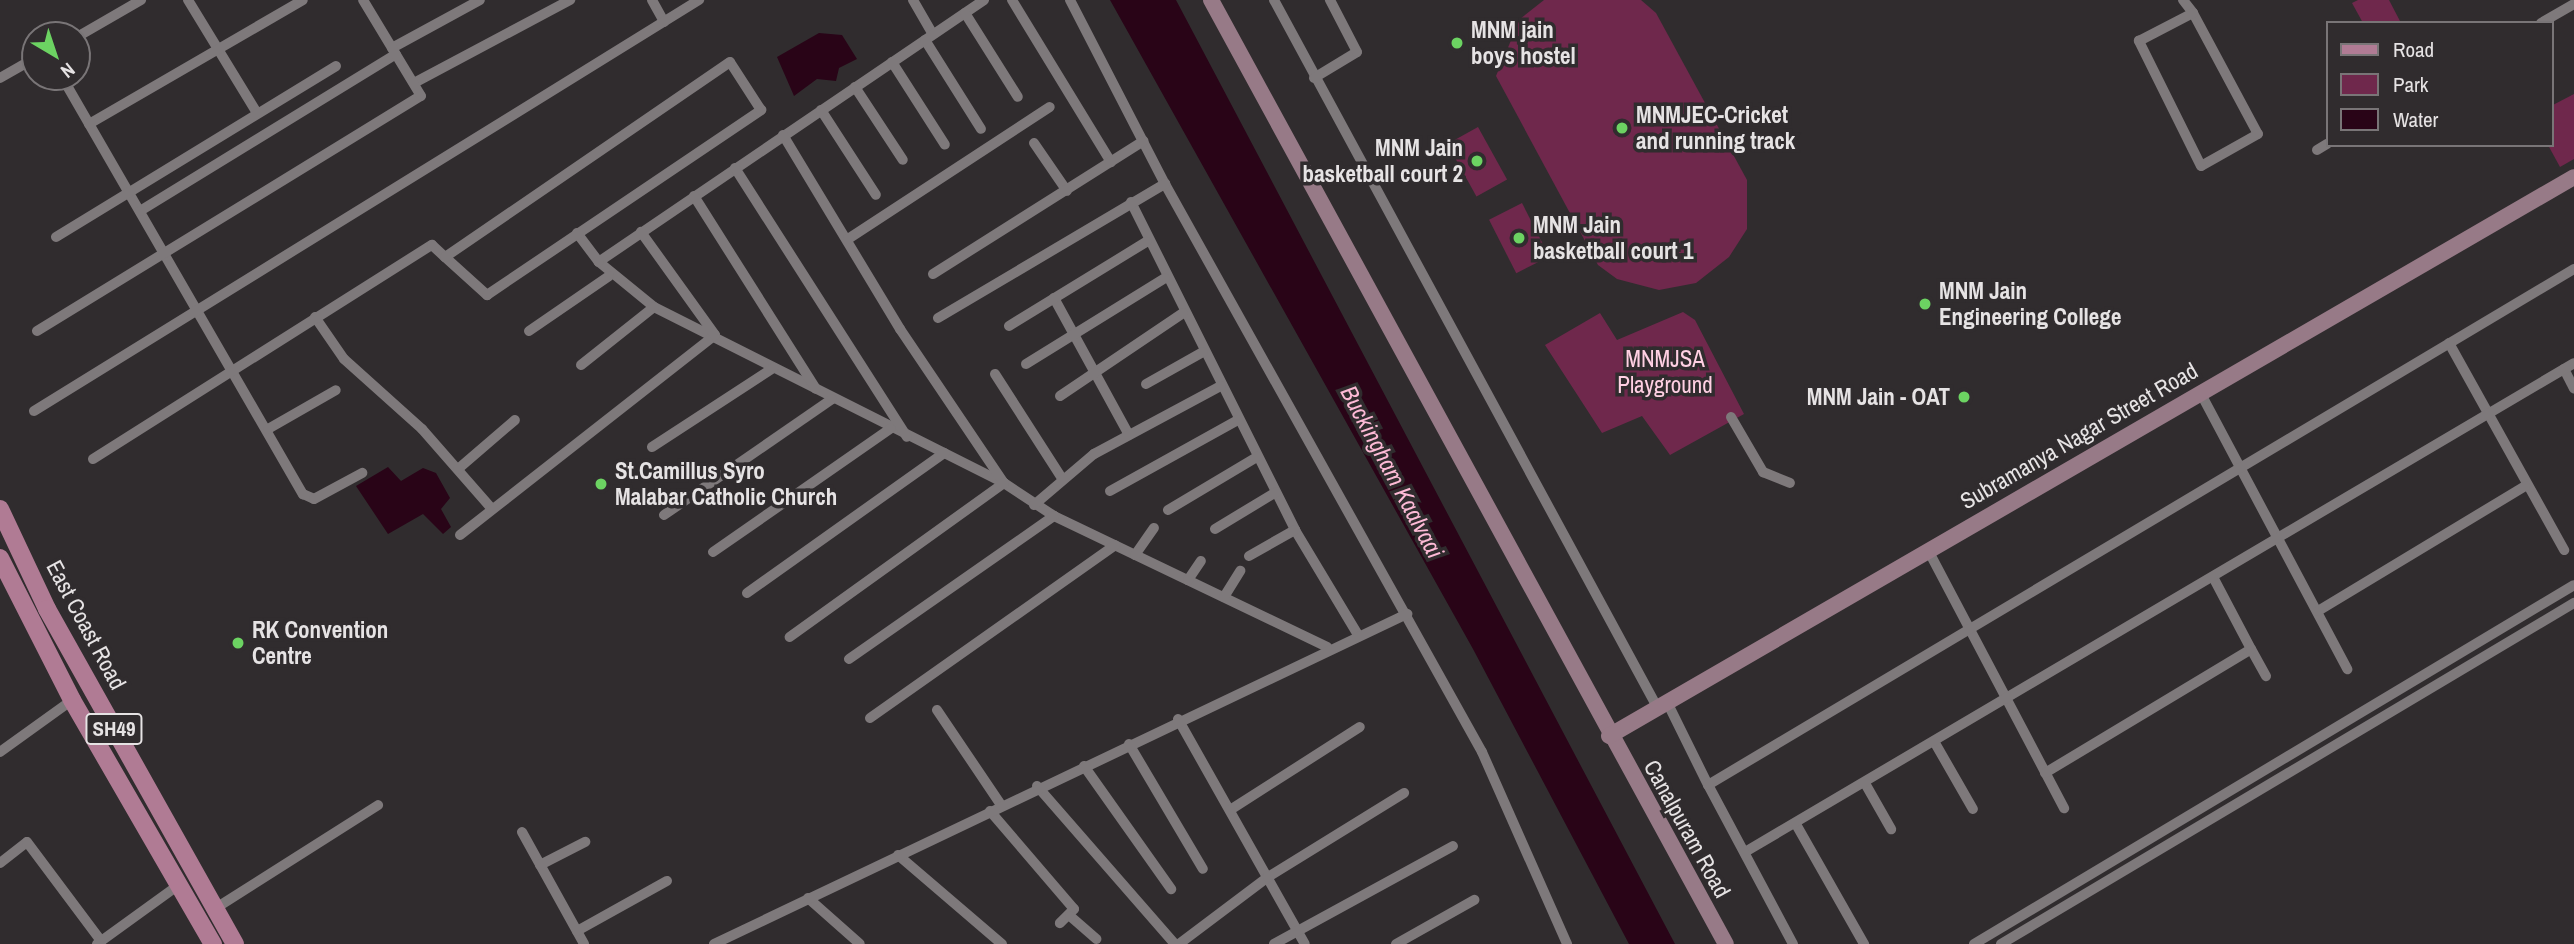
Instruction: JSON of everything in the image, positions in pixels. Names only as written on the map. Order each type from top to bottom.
[{"type":"main road","name":"East Coast Road","points":[[0,509],[47,609],[235,944]]},
{"type":"main road","name":"East Coast Road","points":[[0,558],[72,700],[213,944]]},
{"type":"street","points":[[91,29],[141,0]]},
{"type":"street","points":[[188,0],[257,113]]},
{"type":"street","points":[[89,124],[303,0]]},
{"type":"street","points":[[37,331],[421,96],[363,0]]},
{"type":"street","points":[[141,211],[394,51],[480,0]]},
{"type":"street","points":[[414,83],[570,0]]},
{"type":"street","points":[[652,0],[664,22]]},
{"type":"street","points":[[34,411],[699,0]]},
{"type":"street","points":[[913,0],[929,37],[981,129]]},
{"type":"street","points":[[599,262],[984,0]]},
{"type":"street","points":[[1013,0],[1111,162]]},
{"type":"street","points":[[1070,0],[1165,184],[1482,752],[1567,944]]},
{"type":"street","name":"Canalpuram Road","points":[[1211,0],[1609,736],[1726,944]]},
{"type":"street","points":[[1274,0],[1314,78],[1708,785],[1793,944]]},
{"type":"street","points":[[1314,78],[1357,52],[1330,0]]},
{"type":"street","points":[[2183,0],[2193,13],[2258,134],[2201,166],[2139,41],[2193,13]]},
{"type":"street","points":[[2544,21],[2574,4]]},
{"type":"street","points":[[965,13],[1018,97]]},
{"type":"street","points":[[93,459],[432,245],[444,257],[487,296],[761,110],[730,62],[444,257]]},
{"type":"street","points":[[892,62],[945,145]]},
{"type":"street","points":[[0,78],[21,66]]},
{"type":"street","points":[[55,237],[336,66]]},
{"type":"street","points":[[855,87],[903,160]]},
{"type":"street","points":[[70,91],[310,499],[362,472]]},
{"type":"street","points":[[848,239],[1050,107]]},
{"type":"street","points":[[821,110],[876,195]]},
{"type":"street","points":[[783,135],[1004,483]]},
{"type":"street","points":[[933,274],[1143,141]]},
{"type":"street","points":[[1034,143],[1067,191]]},
{"type":"street","points":[[735,168],[907,437]]},
{"type":"street","name":"Subramanya Nagar Street Road","points":[[1609,736],[2574,177]]},
{"type":"street","points":[[938,318],[1165,184]]},
{"type":"street","points":[[694,196],[816,389]]},
{"type":"street","points":[[1131,202],[1146,242],[1295,530],[1358,635]]},
{"type":"street","points":[[641,232],[715,335]]},
{"type":"street","points":[[577,233],[609,276],[654,307],[715,335],[890,429],[1004,483],[1054,516],[1327,647]]},
{"type":"street","points":[[1009,326],[1146,242]]},
{"type":"street","points":[[1708,785],[2574,269]]},
{"type":"street","points":[[529,331],[609,276]]},
{"type":"street","points":[[1026,364],[1165,278]]},
{"type":"street","points":[[1054,298],[1129,435]]},
{"type":"street","points":[[581,365],[654,307]]},
{"type":"street","points":[[1060,396],[1183,313]]},
{"type":"street","points":[[315,317],[344,359],[458,469],[492,509]]},
{"type":"street","points":[[460,535],[715,335]]},
{"type":"street","points":[[2449,343],[2525,486],[2564,550]]},
{"type":"street","points":[[1146,384],[1203,352]]},
{"type":"street","points":[[1745,852],[1797,826],[2569,366],[2574,388]]},
{"type":"street","points":[[652,447],[773,368]]},
{"type":"street","points":[[995,374],[1061,477]]},
{"type":"street","points":[[1034,505],[1061,477],[1129,435],[1221,386]]},
{"type":"street","points":[[268,429],[336,390]]},
{"type":"street","points":[[2200,392],[2281,536],[2347,669]]},
{"type":"street","points":[[664,515],[832,399]]},
{"type":"street","points":[[1731,417],[1763,472],[1790,483]]},
{"type":"street","points":[[458,469],[515,420]]},
{"type":"street","points":[[1110,491],[1238,420]]},
{"type":"street","points":[[713,552],[890,429]]},
{"type":"street","points":[[747,593],[944,453]]},
{"type":"street","points":[[1168,510],[1257,457]]},
{"type":"street","points":[[790,638],[1004,483]]},
{"type":"street","points":[[2318,611],[2525,486]]},
{"type":"street","points":[[1215,529],[1276,492]]},
{"type":"street","points":[[849,659],[1054,516]]},
{"type":"street","points":[[1135,555],[1154,528]]},
{"type":"street","points":[[1249,556],[1295,530]]},
{"type":"street","points":[[870,718],[1115,545]]},
{"type":"street","points":[[1928,550],[2064,807]]},
{"type":"street","points":[[1188,580],[1201,561]]},
{"type":"street","points":[[1224,597],[1240,571]]},
{"type":"street","points":[[2213,577],[2266,676]]},
{"type":"street","points":[[1975,944],[2574,585]]},
{"type":"street","points":[[2001,944],[2574,603]]},
{"type":"street","points":[[714,944],[1327,647],[1407,614]]},
{"type":"street","points":[[2045,773],[2251,649]]},
{"type":"street","points":[[1,749],[72,700]]},
{"type":"street","points":[[937,710],[1001,805]]},
{"type":"street","points":[[1178,719],[1305,944]]},
{"type":"street","points":[[1230,810],[1360,727]]},
{"type":"street","points":[[1935,743],[1973,808]]},
{"type":"street","points":[[1129,744],[1203,869]]},
{"type":"street","points":[[1084,766],[1171,889]]},
{"type":"street","points":[[1866,785],[1891,829]]},
{"type":"street","points":[[1037,786],[1177,944],[1268,877],[1404,793]]},
{"type":"street","points":[[216,908],[378,805]]},
{"type":"street","points":[[990,811],[1074,908],[1065,919],[1096,939]]},
{"type":"street","points":[[1797,826],[1864,944]]},
{"type":"street","points":[[522,832],[584,944]]},
{"type":"street","points":[[0,863],[27,842],[99,942],[180,884]]},
{"type":"street","points":[[540,865],[585,842]]},
{"type":"street","points":[[1274,944],[1297,929],[1453,846]]},
{"type":"street","points":[[898,855],[1003,944]]},
{"type":"street","points":[[577,931],[667,881]]},
{"type":"street","points":[[808,898],[860,944]]},
{"type":"street","points":[[1396,944],[1474,900]]},
{"type":"green space","name":"MNMJEC-Cricket and running track","points":[[1544,0],[1641,0],[1656,13],[1747,180],[1747,229],[1729,257],[1696,283],[1659,290],[1617,279],[1598,265],[1496,76],[1520,19]]},
{"type":"green space","points":[[2358,0],[2389,0],[2400,21],[2362,21],[2352,3]]},
{"type":"green space","points":[[2574,94],[2574,159],[2560,167],[2549,147],[2553,147],[2553,105]]},
{"type":"green space","name":"MNM Jain basketball court 2","points":[[1478,127],[1507,179],[1476,196],[1447,144]]},
{"type":"green space","name":"MNM Jain basketball court 1","points":[[1522,203],[1549,256],[1516,273],[1489,220]]},
{"type":"green space","name":"MNMJSA Playground","points":[[1683,312],[1695,320],[1744,414],[1670,455],[1642,416],[1602,433],[1545,345],[1600,313],[1617,340]]},
{"type":"water","name":"Buckingham Kaalvaai","points":[[1110,0],[1176,0],[1675,944],[1629,944],[1473,649]]},
{"type":"water","points":[[819,33],[842,35],[857,59],[839,68],[836,81],[817,79],[794,96],[777,57]]},
{"type":"water","points":[[388,467],[401,481],[423,468],[436,473],[450,498],[441,509],[451,527],[443,534],[423,514],[388,534],[356,486]]},
{"type":"place","name":"MNM jain boys hostel","points":[[1457,43]]},
{"type":"place","name":"MNMJEC-Cricket and running track","points":[[1622,128]]},
{"type":"place","name":"MNM Jain basketball court 2","points":[[1477,161]]},
{"type":"place","name":"MNM Jain basketball court 1","points":[[1519,238]]},
{"type":"place","name":"MNM Jain Engineering College","points":[[1925,304]]},
{"type":"place","name":"MNM Jain - OAT","points":[[1964,397]]},
{"type":"place","name":"St.Camillus Syro Malabar Catholic Church","points":[[601,484]]},
{"type":"place","name":"RK Convention Centre","points":[[238,643]]}]
